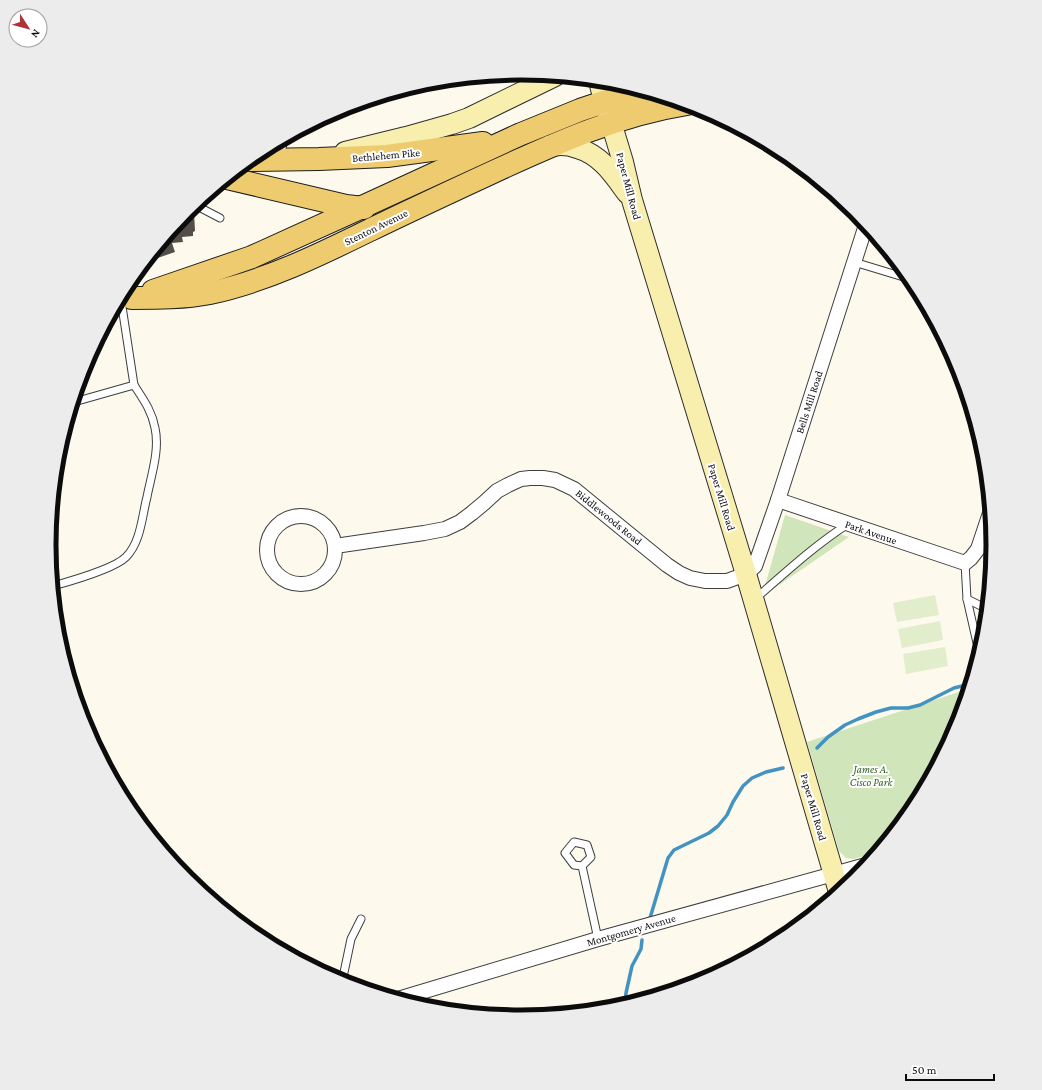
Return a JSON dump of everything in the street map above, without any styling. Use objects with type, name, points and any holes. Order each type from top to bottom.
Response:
[{"type":"main road","points":[[319,159],[452,124],[469,118],[545,81]]},
{"type":"main road","points":[[600,87],[604,102]]},
{"type":"main road","points":[[604,102],[612,89]]},
{"type":"main road","points":[[127,298],[252,257],[521,134],[604,102],[635,94]]},
{"type":"main road","name":"Paper Mill Road","points":[[604,102],[837,883]]},
{"type":"main road","points":[[611,123],[636,115],[675,107]]},
{"type":"main road","name":"Stenton Avenue","points":[[126,299],[168,298],[198,295],[251,281],[288,268],[549,146],[611,123]]},
{"type":"main road","name":"Bethlehem Pike","points":[[278,150],[319,159],[381,156],[492,142],[521,134]]},
{"type":"main road","points":[[549,146],[567,145],[597,157],[609,168],[632,200]]},
{"type":"main road","points":[[234,180],[346,206],[387,210],[419,207]]},
{"type":"street","name":"Bells Mill Road","points":[[746,574],[755,566],[778,500],[864,231]]},
{"type":"street","name":"Biddlewoods Road","points":[[335,546],[445,529],[460,522],[497,491],[508,484],[521,479],[543,478],[555,480],[574,489],[667,565],[679,573],[697,580],[714,581],[727,581],[746,574]]},
{"type":"street","name":"Park Avenue","points":[[778,500],[965,563]]},
{"type":"street","points":[[303,516],[315,518],[325,525],[332,534],[335,546],[334,557],[330,568],[322,577],[311,582],[299,584],[289,582],[279,576],[271,566],[267,546],[271,535],[278,525],[288,518],[303,516]]},
{"type":"street","points":[[965,563],[978,549],[985,527]]},
{"type":"street","name":"Montgomery Avenue","points":[[407,995],[598,939],[837,883],[847,877]]},
{"type":"lane","points":[[201,208],[220,218]]},
{"type":"lane","points":[[854,262],[900,276]]},
{"type":"lane","points":[[58,584],[113,566],[126,558],[135,543],[139,532],[155,461],[156,429],[150,410],[134,385],[124,302]]},
{"type":"lane","points":[[80,400],[134,385]]},
{"type":"lane","points":[[753,600],[819,544],[849,524]]},
{"type":"lane","points":[[965,563],[967,599],[976,639]]},
{"type":"lane","points":[[967,599],[982,606]]},
{"type":"lane","points":[[582,866],[598,939]]},
{"type":"lane","points":[[343,975],[351,939],[361,919]]},
{"type":"green space","points":[[785,515],[849,537],[763,596],[763,593]]},
{"type":"green space","points":[[935,595],[939,615],[897,622],[893,603]]},
{"type":"green space","points":[[940,621],[943,640],[902,648],[898,629]]},
{"type":"green space","points":[[945,647],[948,666],[906,674],[903,654]]},
{"type":"green space","name":"James A. Cisco Park","points":[[962,691],[951,723],[924,778],[890,828],[869,855],[854,859],[846,858],[839,851],[807,742]]},
{"type":"building","points":[[194,214],[195,231],[193,232],[193,236],[182,237],[183,242],[172,243],[175,252],[154,259],[171,238]]},
{"type":"waterway","points":[[817,748],[828,737],[845,725],[858,719],[891,708],[908,708],[920,705],[954,688],[964,686]]},
{"type":"waterway","points":[[650,918],[668,858],[674,850],[709,833],[718,826],[727,815],[743,786],[752,778],[766,772],[783,768]]},
{"type":"waterway","points":[[626,998],[632,966],[641,949],[642,940]]}]
